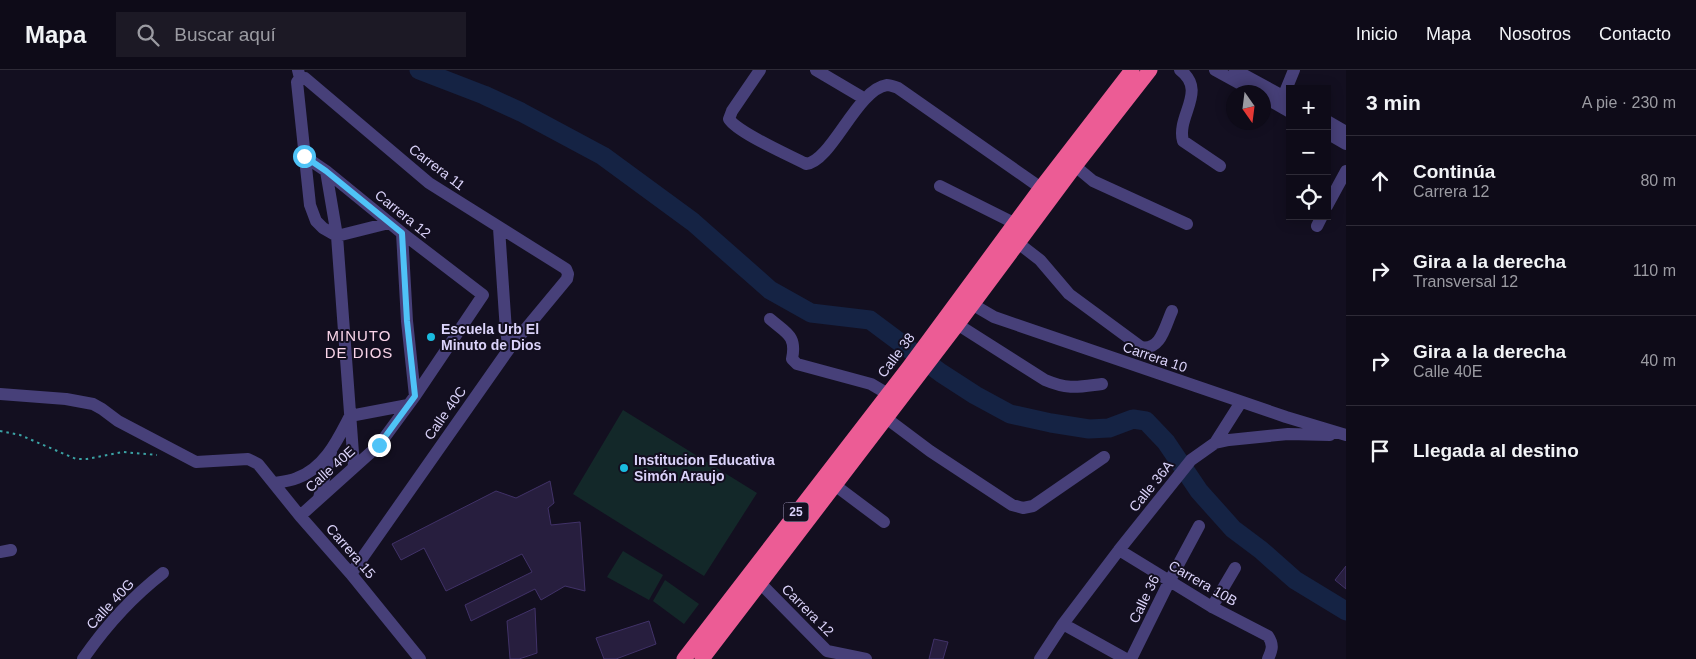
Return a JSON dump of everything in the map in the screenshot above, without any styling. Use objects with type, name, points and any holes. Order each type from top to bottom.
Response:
[{"type":"highway","name":"Calle 38","points":[[966,301],[1014,223],[1132,70]]},
{"type":"highway","name":"Calle 38","points":[[684,659],[829,481],[886,418],[913,371],[966,301],[1018,243],[1150,70]]},
{"type":"highway","name":"Calle 38","points":[[702,659],[760,583],[888,394],[913,371]]},
{"type":"street","points":[[760,70],[732,111],[729,119],[732,124],[749,134],[806,164],[813,163],[821,155],[865,99],[879,88],[888,85],[898,88],[1041,188]]},
{"type":"street","points":[[816,70],[865,99]]},
{"type":"street","points":[[1180,70],[1190,80],[1193,91],[1180,133],[1183,141],[1220,166]]},
{"type":"street","points":[[1215,70],[1242,85]]},
{"type":"street","points":[[1235,70],[1286,98]]},
{"type":"street","points":[[1290,85],[1294,70]]},
{"type":"street","points":[[299,74],[297,82],[304,156],[312,212],[316,221],[336,236],[389,223]]},
{"type":"street","name":"Carrera 11","points":[[299,74],[429,183],[566,269],[568,274]]},
{"type":"street","points":[[1271,102],[1286,110]]},
{"type":"street","points":[[1331,123],[1346,132]]},
{"type":"street","points":[[1331,135],[1346,144]]},
{"type":"street","name":"Carrera 12","points":[[304,156],[326,171],[389,223],[483,295]]},
{"type":"street","points":[[1075,166],[1093,180],[1187,224]]},
{"type":"street","points":[[1331,198],[1346,170]]},
{"type":"street","points":[[326,171],[336,236],[354,468]]},
{"type":"street","points":[[940,186],[1014,223]]},
{"type":"street","points":[[499,228],[506,331],[509,349]]},
{"type":"street","points":[[319,498],[331,452],[350,416],[411,401],[402,233]]},
{"type":"street","points":[[1018,243],[1040,260],[1069,294],[1141,347],[1154,346],[1158,342],[1172,311]]},
{"type":"street","name":"Calle 40C","points":[[351,574],[509,349],[566,279],[568,274]]},
{"type":"street","name":"Calle 40E","points":[[300,516],[379,445],[483,295]]},
{"type":"street","name":"Carrera 10","points":[[966,301],[994,317],[1241,402],[1345,435]]},
{"type":"street","points":[[770,319],[792,339],[795,347],[792,359],[797,364],[871,384],[888,394]]},
{"type":"street","points":[[951,321],[1045,380],[1062,387],[1074,388],[1102,384]]},
{"type":"street","name":"Carrera 15","points":[[0,394],[66,399],[93,404],[118,421],[196,462],[248,459],[258,464],[420,659]]},
{"type":"street","points":[[1214,443],[1241,402]]},
{"type":"street","points":[[886,418],[938,456],[1012,505],[1023,508],[1033,506],[1104,457]]},
{"type":"street","name":"Calle 36A","points":[[1040,659],[1063,624],[1176,478],[1191,460],[1214,443],[1288,434],[1345,435]]},
{"type":"street","points":[[274,483],[298,478],[315,468],[331,452]]},
{"type":"street","points":[[829,481],[884,522]]},
{"type":"street","name":"Calle 36","points":[[1131,659],[1199,526]]},
{"type":"street","name":"Carrera 10B","points":[[1119,550],[1212,607],[1268,636],[1273,648],[1268,659]]},
{"type":"street","points":[[1212,607],[1235,568]]},
{"type":"street","name":"Calle 40G","points":[[83,659],[94,643],[140,591],[163,573]]},
{"type":"street","name":"Carrera 12","points":[[760,583],[825,655],[866,659]]},
{"type":"street","points":[[1063,624],[1126,659]]},
{"type":"path","points":[[0,430],[20,436],[76,459],[87,459],[123,452],[160,456]]},
{"type":"green space","points":[[623,410],[757,493],[704,576],[573,494]]},
{"type":"green space","points":[[623,551],[663,575],[649,600],[607,577]]},
{"type":"green space","points":[[665,580],[699,604],[684,624],[653,601]]},
{"type":"building","points":[[550,481],[554,503],[548,508],[551,525],[580,522],[585,591],[565,586],[541,600],[535,589],[471,621],[465,605],[532,572],[522,554],[446,591],[424,548],[401,560],[392,544],[496,491],[516,498]]},
{"type":"building","points":[[1346,566],[1346,589],[1335,580]]},
{"type":"building","points":[[535,608],[537,653],[519,659],[510,659],[507,621]]},
{"type":"building","points":[[649,621],[656,644],[616,659],[604,659],[596,638]]},
{"type":"building","points":[[934,639],[948,642],[943,659],[929,659]]},
{"type":"waterway","points":[[419,70],[484,95],[521,112],[603,156],[693,222],[770,290],[811,313],[870,320],[941,373],[975,395],[1010,414],[1089,429],[1109,428],[1133,419],[1146,421],[1166,442],[1199,491],[1233,529],[1261,550],[1295,580],[1346,611]]},
{"type":"place","name":"Escuela Urb El Minuto de Dios","points":[[431,337]]},
{"type":"place","name":"Institucion Educativa Simón Araujo","points":[[624,468]]},
{"type":"district","name":"MINUTO DE DIOS","points":[[359,344]]},
{"type":"route","points":[[304,156],[326,171],[402,233],[407,321],[415,396],[379,445]]}]
